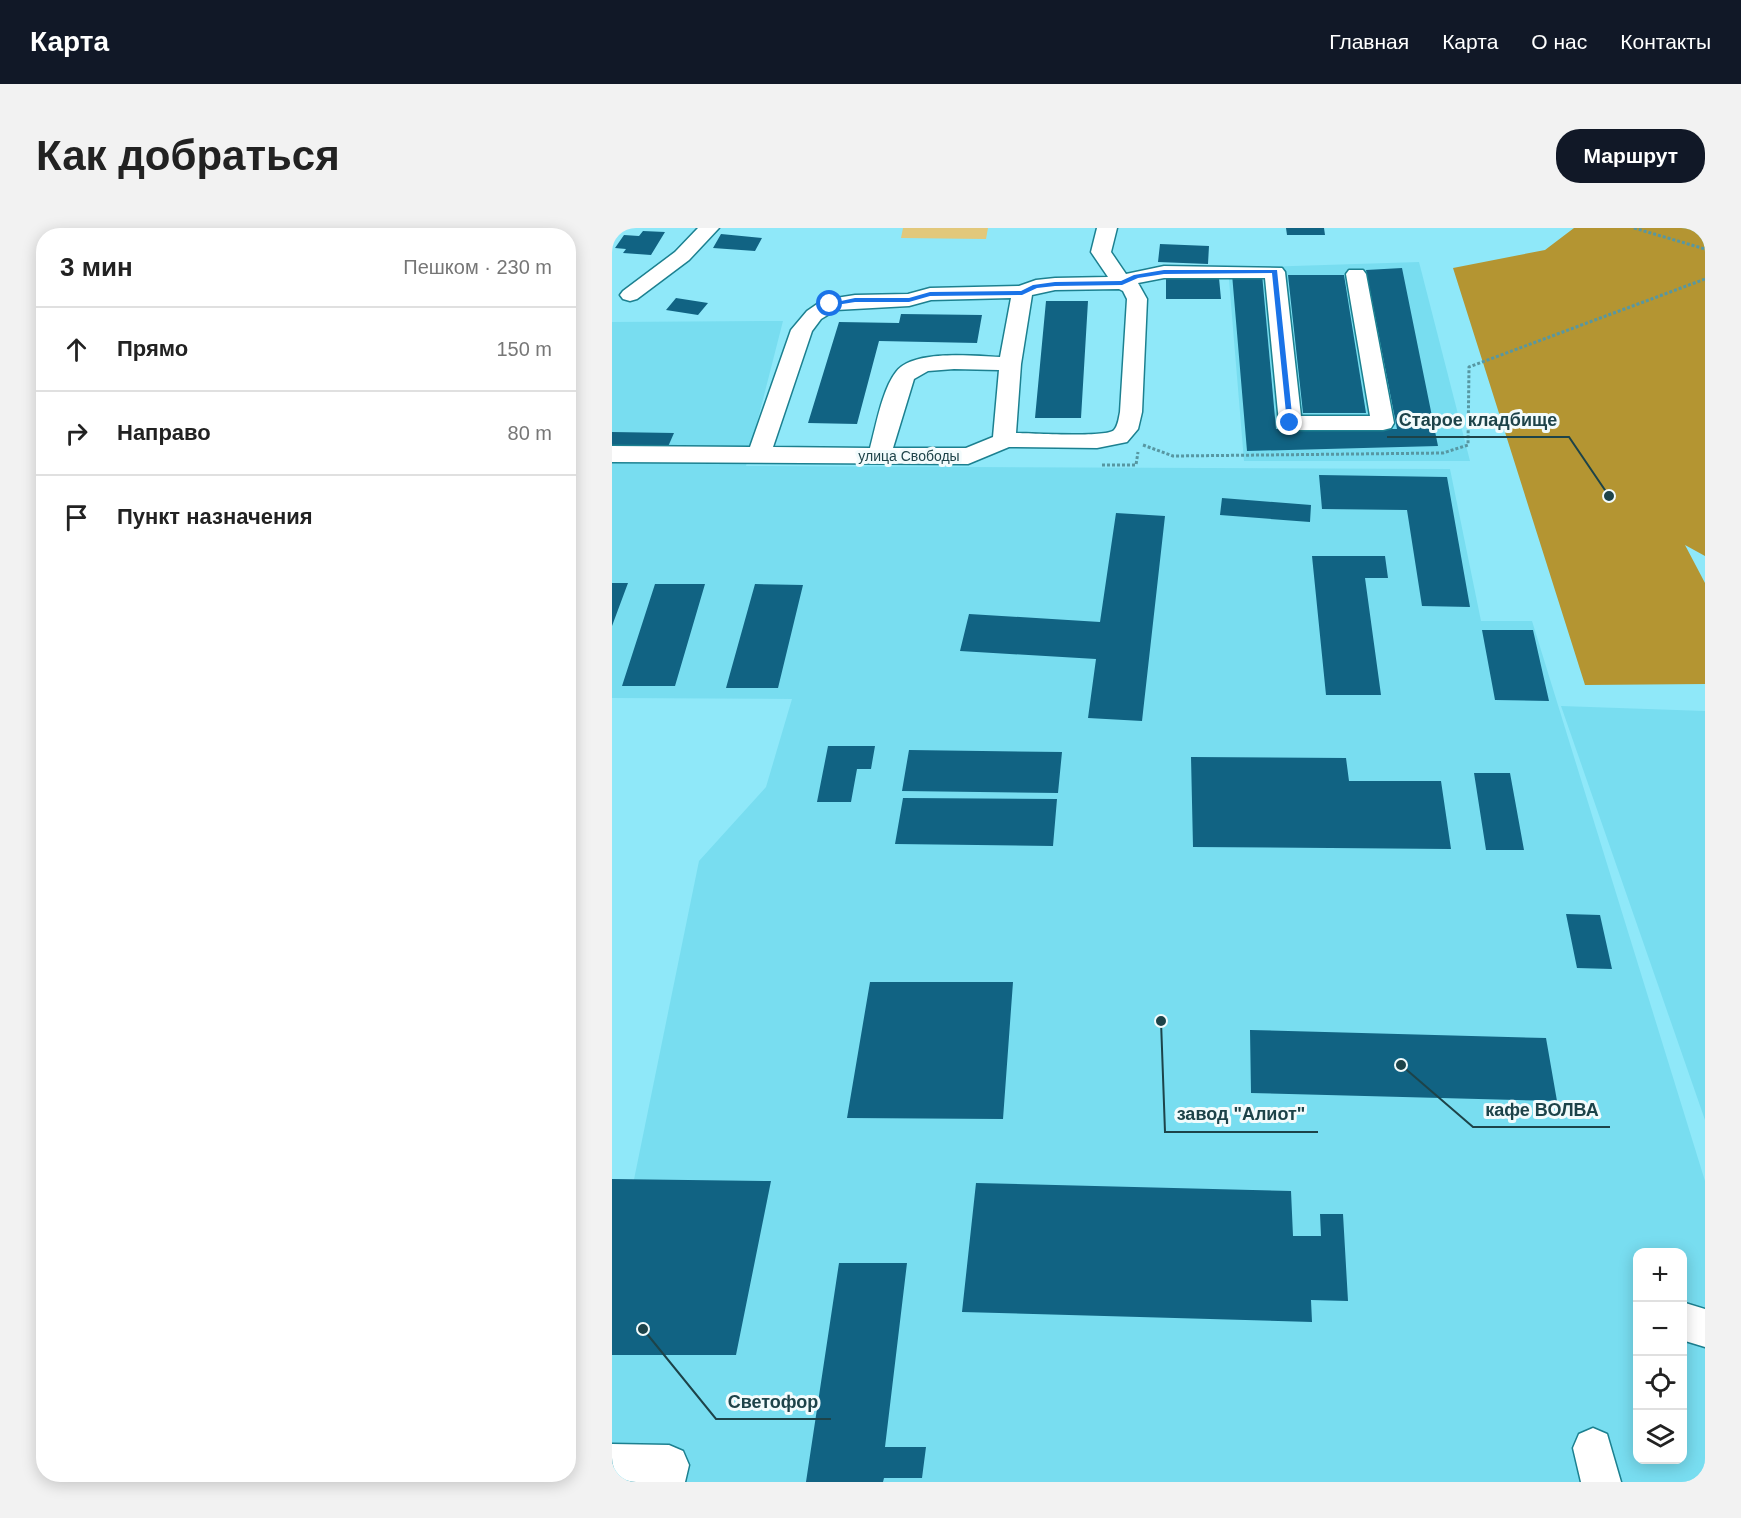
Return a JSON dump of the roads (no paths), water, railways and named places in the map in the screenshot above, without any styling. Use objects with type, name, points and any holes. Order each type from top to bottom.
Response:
[{"type":"street","points":[[630,295],[682,256],[709,228]]},
{"type":"street","points":[[1107,228],[1101,252],[1122,283]]},
{"type":"street","points":[[759,455],[802,330],[814,315],[830,304],[855,300],[909,300],[930,294],[1022,292],[1036,286],[1055,284],[1122,283],[1137,276],[1164,272],[1275,272],[1290,423],[1383,423],[1356,274]]},
{"type":"street","name":"улица Свободы","points":[[612,454],[969,456],[1004,440],[1100,441],[1119,437],[1127,429],[1131,412],[1137,299],[1131,287],[1122,283]]},
{"type":"street","points":[[1004,440],[1010,364],[1022,292]]},
{"type":"street","points":[[879,455],[904,376],[915,366],[931,363],[1010,364]]},
{"type":"street","points":[[1687,1322],[1705,1328]]},
{"type":"street","points":[[612,1464],[669,1465],[665,1482]]},
{"type":"place","name":"Старое кладбище","points":[[1609,496]]},
{"type":"place","name":"завод \"Алиот\"","points":[[1161,1021]]},
{"type":"place","name":"кафе ВОЛВА","points":[[1401,1065]]},
{"type":"place","name":"Светофор","points":[[643,1329]]}]
